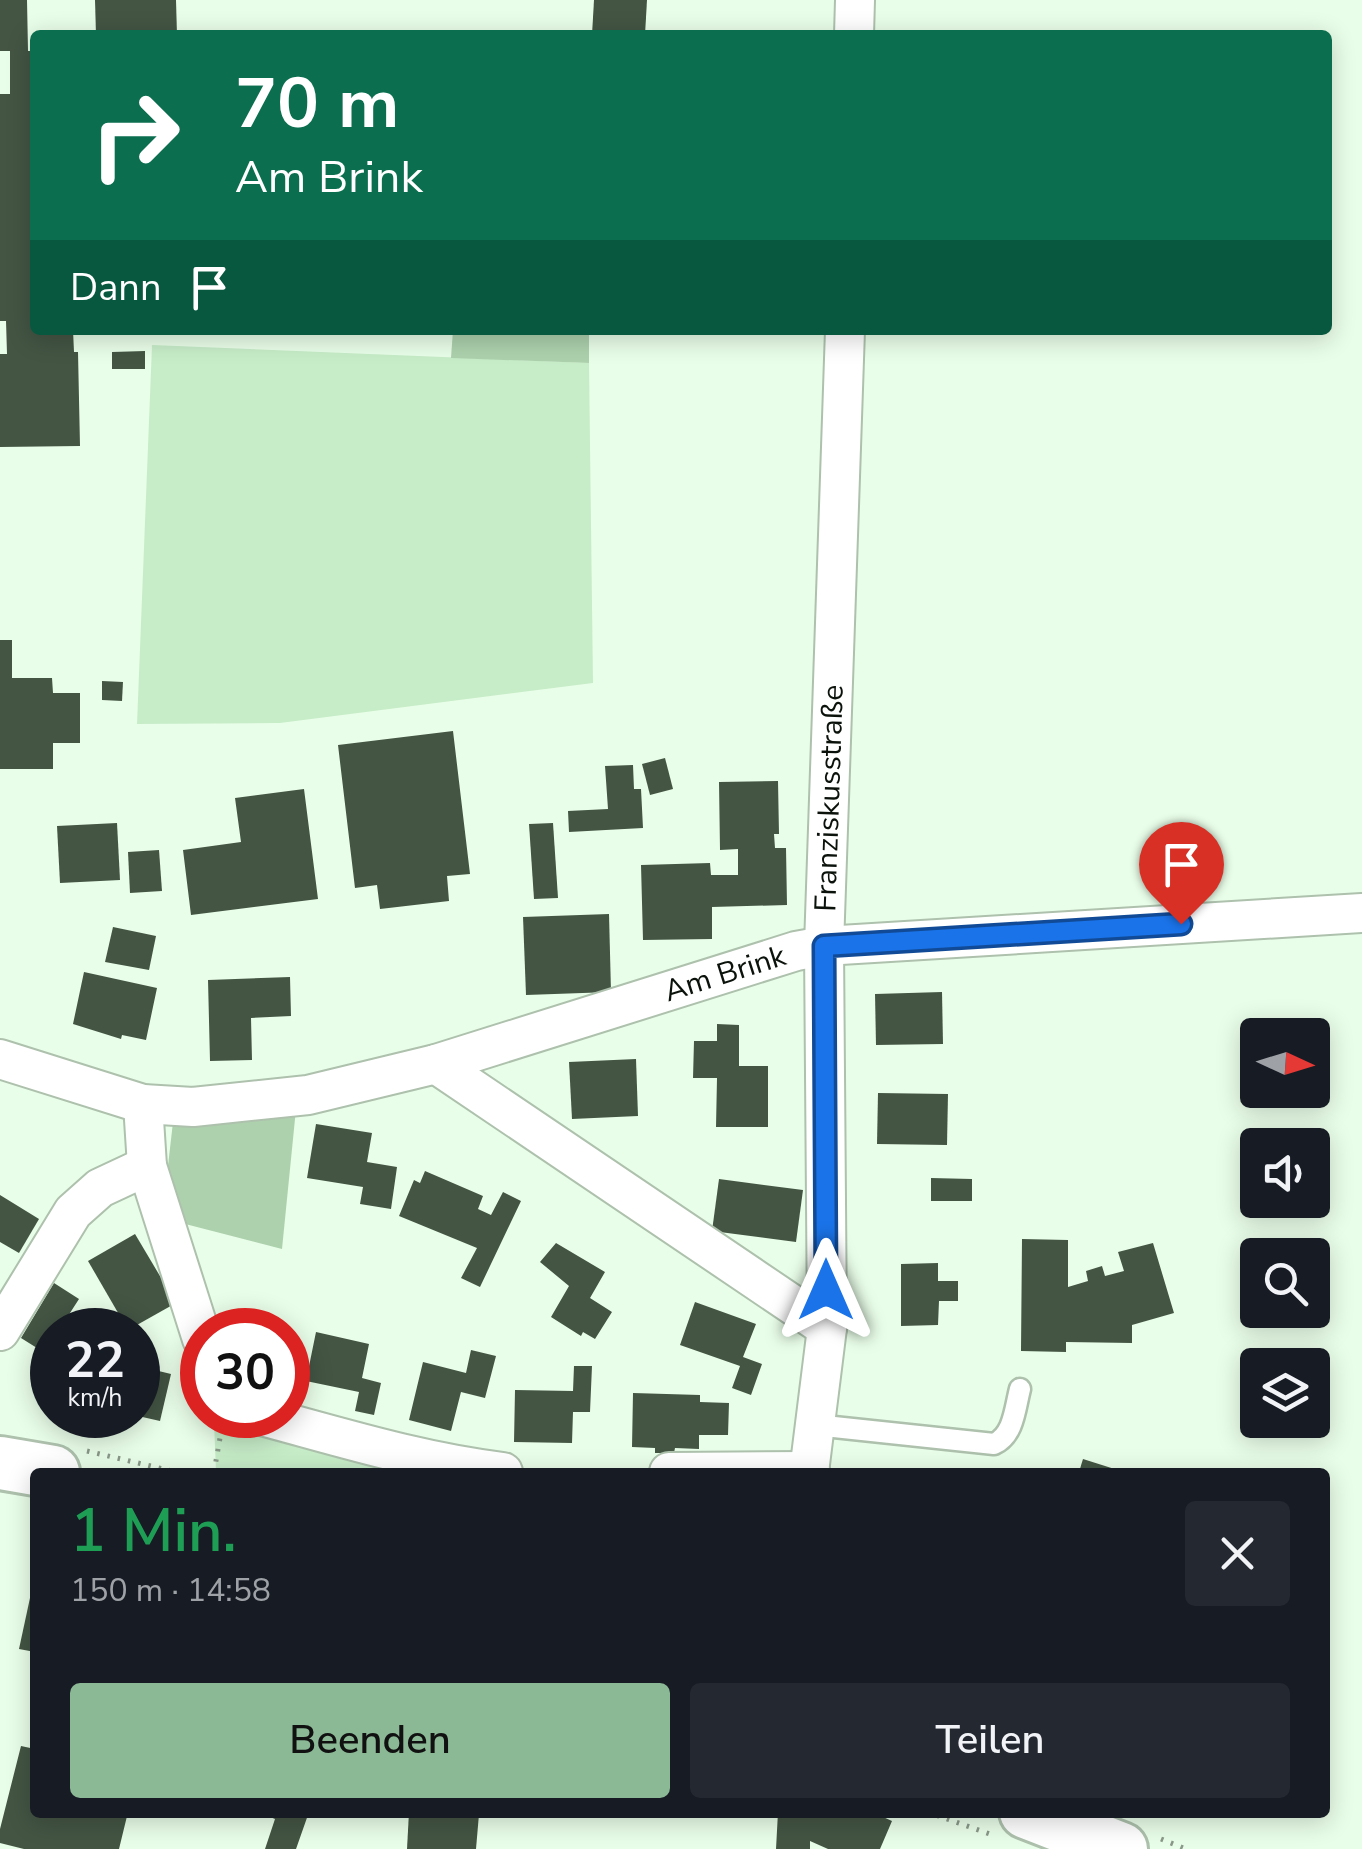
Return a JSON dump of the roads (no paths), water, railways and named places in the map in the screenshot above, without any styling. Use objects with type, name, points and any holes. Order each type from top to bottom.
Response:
[{"type":"main road","points":[[0,1463],[30,1468]]},
{"type":"main road","points":[[1014,1825],[1121,1849]]},
{"type":"street","points":[[854,30],[855,0]]},
{"type":"street","name":"Franziskusstraße","points":[[810,1468],[827,1328],[824,946],[845,335]]},
{"type":"street","name":"Am Brink","points":[[0,1059],[143,1104],[192,1106],[308,1095],[436,1064],[796,951],[824,946],[1362,913]]},
{"type":"street","points":[[436,1064],[827,1328]]},
{"type":"street","points":[[143,1104],[147,1166],[192,1308]]},
{"type":"street","points":[[0,1331],[73,1212],[100,1188],[147,1166]]},
{"type":"street","points":[[310,1429],[440,1463],[476,1468]]},
{"type":"lane","points":[[816,1425],[994,1444],[1002,1441],[1010,1430],[1020,1388]]}]
